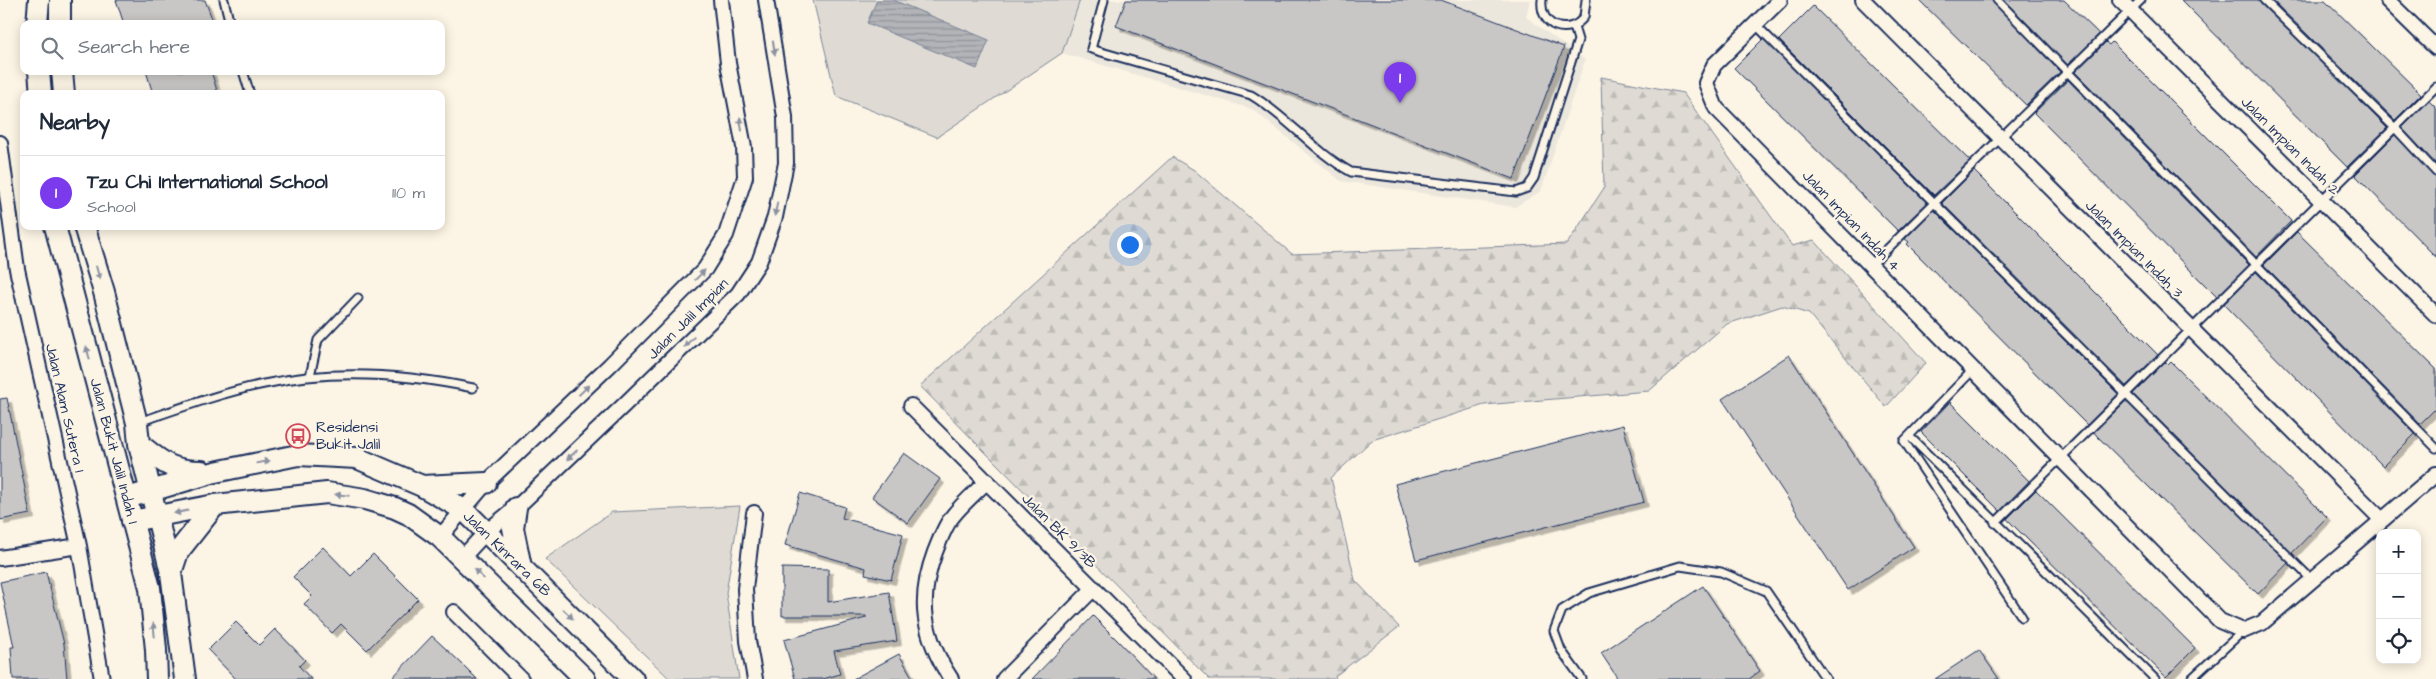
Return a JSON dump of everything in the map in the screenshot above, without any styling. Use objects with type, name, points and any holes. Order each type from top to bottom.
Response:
[{"type":"street","points":[[37,20],[39,0]]},
{"type":"street","points":[[60,0],[60,20]]},
{"type":"street","name":"Jalan Jalil Impian","points":[[440,537],[486,483],[610,365],[706,269],[726,235],[745,177],[743,138],[728,63],[721,0]]},
{"type":"street","name":"Jalan Jalil Impian","points":[[462,558],[486,532],[516,508],[738,294],[759,262],[775,218],[786,162],[785,117],[766,0]]},
{"type":"street","name":"Jalan Impian Indah 4","points":[[1780,0],[1714,65],[1706,83],[1716,108],[2220,620],[2243,631]]},
{"type":"street","name":"Jalan Impian Indah 3","points":[[1863,0],[2382,520]]},
{"type":"street","name":"Jalan Impian Indah 2","points":[[2120,0],[2436,315]]},
{"type":"street","points":[[2388,0],[2436,48]]},
{"type":"street","points":[[39,75],[41,90]]},
{"type":"street","points":[[62,75],[64,90]]},
{"type":"street","name":"Jalan Alam Sutera 1","points":[[0,143],[17,269],[79,546],[102,679]]},
{"type":"street","name":"Jalan Bukit Jalil Indah 1","points":[[56,230],[150,588],[157,679]]},
{"type":"street","name":"Jalan Bukit Jalil Indah 1","points":[[85,230],[104,292],[171,573],[186,679]]},
{"type":"street","name":"Jalan BK 9/3B","points":[[911,406],[1184,679]]},
{"type":"street","points":[[139,444],[181,471],[215,472]]},
{"type":"street","name":"Jalan Kinrara 6B","points":[[127,498],[215,472],[298,455],[357,458],[422,486],[464,510],[633,679]]},
{"type":"street","points":[[2243,631],[2262,622],[2436,474]]},
{"type":"street","points":[[951,679],[931,642],[924,612],[925,582],[940,539],[951,518],[987,481]]},
{"type":"street","points":[[422,486],[486,483]]},
{"type":"street","points":[[132,522],[215,505],[327,493],[347,495],[395,508],[408,514],[440,537],[585,679]]},
{"type":"street","points":[[171,573],[178,552],[215,505]]},
{"type":"street","points":[[516,508],[513,528],[521,567]]},
{"type":"street","points":[[754,513],[744,589],[748,641],[755,679]]},
{"type":"street","points":[[0,558],[79,546]]},
{"type":"street","points":[[1004,679],[1094,588]]},
{"type":"street","points":[[454,612],[521,679]]},
{"type":"lane","points":[[224,0],[229,20]]},
{"type":"lane","points":[[1104,0],[1091,49],[1251,95],[1272,108],[1333,162],[1351,172],[1516,192],[1527,188],[1534,178],[1578,40],[1574,27]]},
{"type":"lane","points":[[1542,0],[1543,14],[1552,25],[1559,28],[1574,27],[1584,17],[1586,0]]},
{"type":"lane","points":[[1997,0],[2436,448]]},
{"type":"lane","points":[[1871,265],[2141,0]]},
{"type":"lane","points":[[2264,0],[2395,128],[2436,172]]},
{"type":"lane","points":[[1755,24],[2312,580]]},
{"type":"lane","points":[[244,75],[249,90]]},
{"type":"lane","points":[[1995,523],[2436,87]]},
{"type":"lane","points":[[310,376],[318,340],[358,298]]},
{"type":"lane","points":[[1973,370],[1904,441],[2022,617]]},
{"type":"lane","points":[[136,423],[223,394],[266,383],[310,376],[389,376],[433,380],[472,388]]},
{"type":"lane","points":[[1909,436],[2155,679]]},
{"type":"lane","points":[[1582,679],[1561,650],[1554,631],[1562,610],[1589,593],[1680,566],[1721,572],[1766,591],[1826,679]]},
{"type":"lane","points":[[2192,679],[2243,631]]},
{"type":"shaded area","points":[[813,0],[1530,0],[1526,17],[1585,60],[1541,191],[1515,207],[1341,181],[1252,109],[1062,53],[937,137],[836,96]]},
{"type":"shaded area","points":[[877,0],[893,0],[989,40],[977,69],[867,23]]},
{"type":"green space","points":[[813,0],[1080,0],[1062,53],[937,137],[836,96]]},
{"type":"green space","points":[[1601,77],[1683,93],[1792,246],[1814,240],[1926,363],[1886,407],[1809,314],[1782,306],[1727,324],[1649,391],[1484,405],[1372,440],[1331,478],[1355,580],[1399,627],[1335,676],[1336,679],[1209,679],[920,386],[1172,157],[1194,170],[1292,254],[1567,244],[1604,188]]},
{"type":"green space","points":[[740,506],[726,593],[739,679],[670,679],[545,559],[612,512]]},
{"type":"building","points":[[116,0],[205,0],[212,20],[123,20]]},
{"type":"building","points":[[1126,0],[1441,0],[1564,47],[1514,179],[1116,26]]},
{"type":"building","points":[[1919,0],[1992,0],[2060,72],[2026,105]]},
{"type":"building","points":[[2004,0],[2064,0],[2099,34],[2068,65]]},
{"type":"building","points":[[2181,0],[2259,0],[2387,128],[2347,167]]},
{"type":"building","points":[[2272,0],[2325,0],[2421,94],[2395,120]]},
{"type":"building","points":[[1813,6],[1970,161],[1934,195],[1779,40]]},
{"type":"building","points":[[1763,39],[1927,203],[1898,231],[1734,68]]},
{"type":"building","points":[[2106,42],[2109,45],[2112,42],[2291,221],[2256,257],[2075,72]]},
{"type":"building","points":[[147,75],[212,75],[217,90],[152,90]]},
{"type":"building","points":[[2068,80],[2249,265],[2217,297],[2034,113]]},
{"type":"building","points":[[2429,101],[2436,108],[2436,164],[2402,128]]},
{"type":"building","points":[[2395,135],[2436,177],[2436,257],[2355,175]]},
{"type":"building","points":[[1974,171],[2158,355],[2126,386],[1942,203]]},
{"type":"building","points":[[1934,210],[2118,394],[2087,425],[1907,244],[1909,242],[1905,239]]},
{"type":"building","points":[[2297,232],[2436,369],[2436,408],[2420,424],[2264,265]]},
{"type":"building","points":[[2256,272],[2415,434],[2383,466],[2224,304]]},
{"type":"building","points":[[1789,355],[1914,547],[1848,590],[1722,399]]},
{"type":"building","points":[[2165,362],[2168,365],[2171,362],[2327,517],[2292,553],[2133,394]]},
{"type":"building","points":[[7,398],[30,514],[0,520],[0,399]]},
{"type":"building","points":[[2126,401],[2288,563],[2258,594],[2094,432]]},
{"type":"building","points":[[1950,402],[2029,481],[2000,511],[1921,432]]},
{"type":"building","points":[[1623,425],[1644,502],[1416,560],[1395,484]]},
{"type":"building","points":[[904,453],[940,479],[908,523],[872,497]]},
{"type":"building","points":[[2036,490],[2195,648],[2166,677],[2007,519]]},
{"type":"building","points":[[800,493],[845,507],[842,518],[903,534],[891,580],[865,574],[866,568],[785,545]]},
{"type":"building","points":[[323,547],[351,576],[373,554],[418,599],[367,650],[341,624],[332,633],[304,604],[312,596],[293,577]]},
{"type":"building","points":[[782,568],[828,569],[828,602],[889,592],[897,641],[834,651],[840,674],[823,679],[795,679],[784,640],[866,618],[866,616],[782,616]]},
{"type":"building","points":[[46,572],[64,644],[67,679],[13,679],[11,647],[14,647],[0,582]]},
{"type":"building","points":[[1703,586],[1760,671],[1749,679],[1618,679],[1601,653]]},
{"type":"building","points":[[1093,616],[1154,679],[1032,679]]},
{"type":"building","points":[[236,622],[259,645],[275,629],[305,660],[299,666],[311,679],[236,679],[208,650]]},
{"type":"building","points":[[432,636],[459,661],[477,679],[391,679]]},
{"type":"building","points":[[1979,650],[1999,679],[1935,679]]},
{"type":"building","points":[[899,654],[913,679],[853,679]]},
{"type":"place","name":"Tzu Chi International School","points":[[1400,103]]},
{"type":"place","name":"Residensi Bukit Jalil","points":[[298,436]]}]
